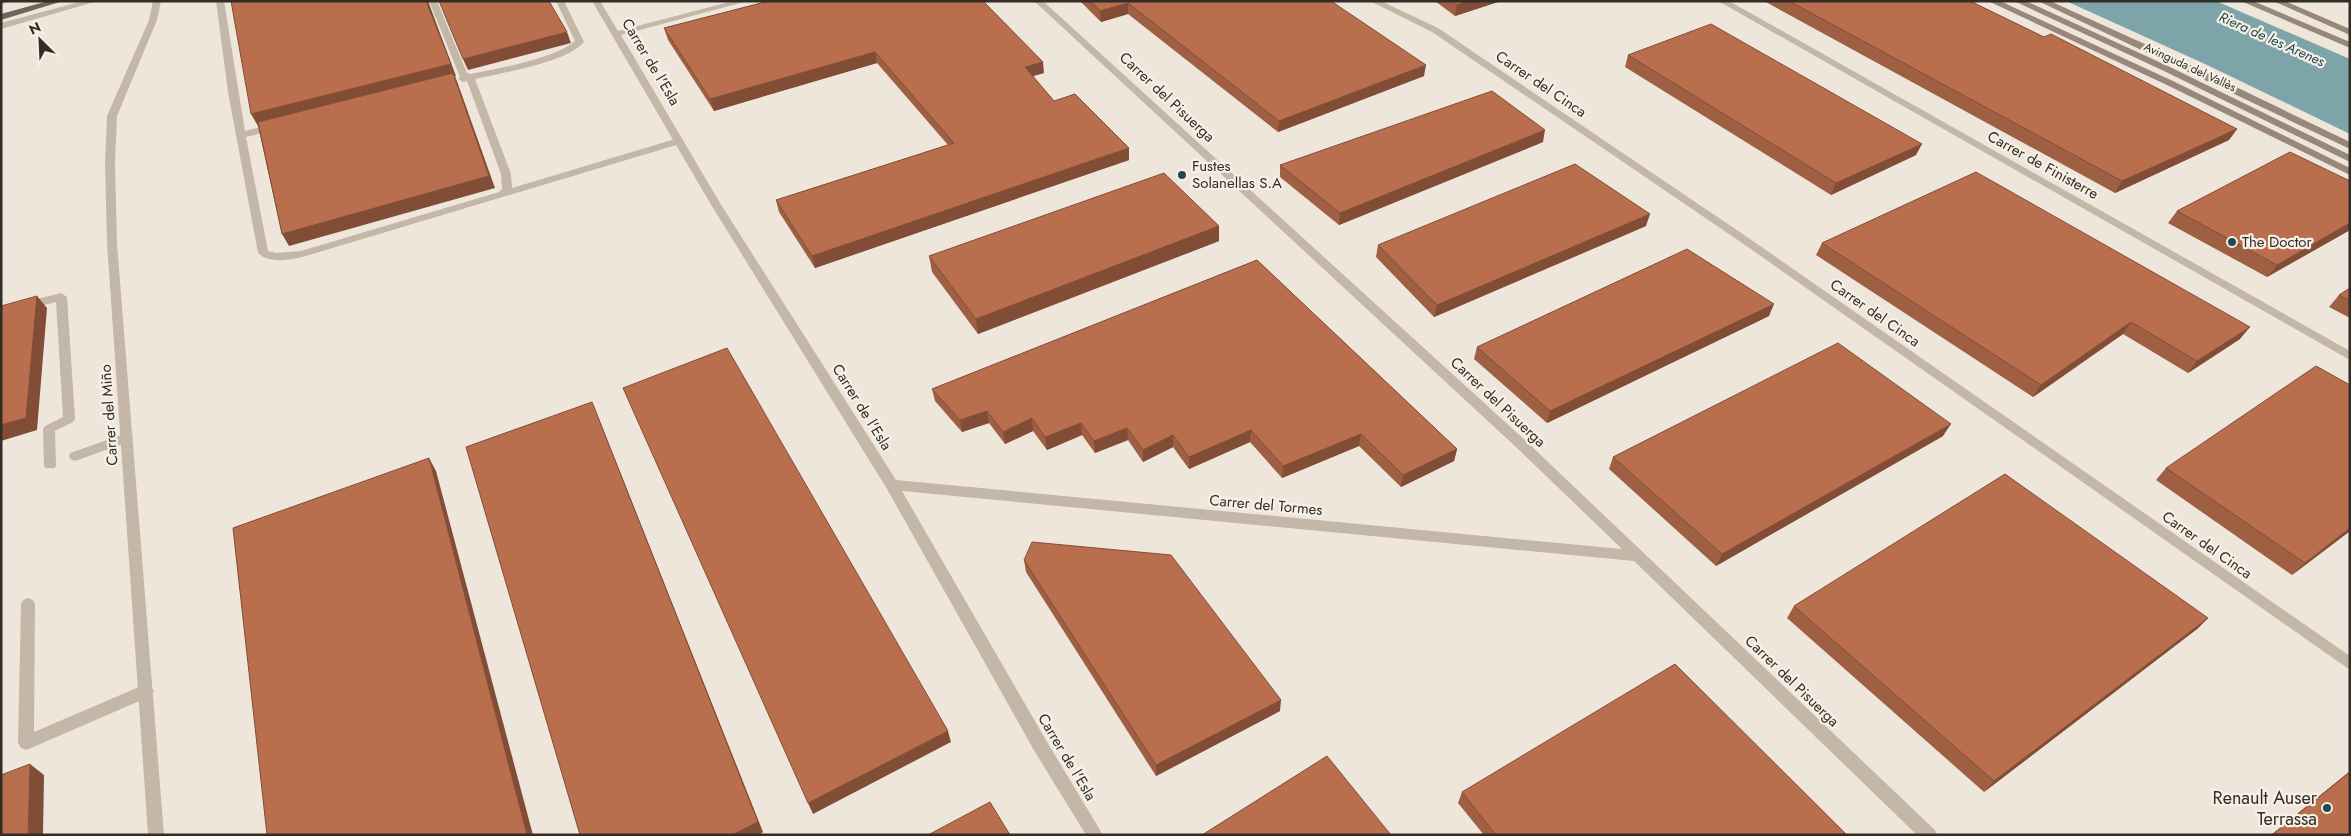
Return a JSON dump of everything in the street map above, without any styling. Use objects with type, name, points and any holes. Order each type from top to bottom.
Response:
[{"type":"main road","points":[[1,10],[34,1]]},
{"type":"main road","points":[[1,17],[59,1]]},
{"type":"main road","points":[[1992,1],[2240,116],[2350,172]]},
{"type":"main road","name":"Avinguda del Vallès","points":[[2018,1],[2167,69],[2350,159]]},
{"type":"main road","name":"Avinguda del Vallès","points":[[2042,1],[2177,62],[2350,146]]},
{"type":"main road","points":[[2245,1],[2350,45]]},
{"type":"main road","points":[[2277,1],[2350,32]]},
{"type":"street","points":[[1,2],[5,1]]},
{"type":"street","points":[[1,26],[94,1]]},
{"type":"street","name":"Carrer del Miño","points":[[156,1],[153,20],[112,116],[110,163],[112,243],[156,835]]},
{"type":"street","points":[[220,1],[233,92],[263,253],[276,257],[302,254],[679,141]]},
{"type":"street","points":[[433,1],[464,75],[470,77]]},
{"type":"street","points":[[453,82],[556,56],[578,46],[580,42],[560,1]]},
{"type":"street","name":"Carrer de l'Esla","points":[[596,1],[715,203],[892,485],[1041,747],[1095,835]]},
{"type":"street","points":[[616,34],[744,1]]},
{"type":"street","name":"Carrer del Pisuerga","points":[[1038,1],[1522,446],[1929,835]]},
{"type":"street","name":"Carrer del Cinca","points":[[1374,1],[1435,30],[1750,243],[2348,661]]},
{"type":"street","name":"Carrer de Finisterre","points":[[1722,1],[2350,356]]},
{"type":"street","points":[[470,77],[506,174],[507,189],[503,194]]},
{"type":"street","points":[[242,136],[289,124]]},
{"type":"street","points":[[14,309],[62,297],[69,419],[50,428],[50,464]]},
{"type":"street","points":[[75,456],[127,438]]},
{"type":"street","name":"Carrer del Tormes","points":[[892,485],[1638,556]]},
{"type":"street","points":[[28,604],[26,743],[146,691]]},
{"type":"water","name":"Riera de les Arenes","points":[[2066,1],[2216,1],[2350,59],[2350,134],[2205,64]]},
{"type":"building","points":[[231,1],[426,1],[451,64],[251,114]]},
{"type":"building","points":[[439,1],[549,1],[567,32],[463,59]]},
{"type":"building","points":[[769,1],[983,1],[1043,62],[1025,67],[1054,101],[1075,94],[1129,148],[812,256],[776,200],[954,143],[875,52],[710,99],[664,28]]},
{"type":"building","points":[[1091,1],[1331,1],[1426,65],[1279,121],[1128,3],[1100,11]]},
{"type":"building","points":[[1452,1],[1468,1],[1457,5]]},
{"type":"building","points":[[1789,1],[1970,1],[2044,37],[2051,34],[2237,129],[2122,181]]},
{"type":"building","points":[[1711,24],[1922,144],[1836,183],[1628,55]]},
{"type":"building","points":[[453,73],[489,176],[282,234],[258,122]]},
{"type":"building","points":[[1492,91],[1545,130],[1340,213],[1280,165]]},
{"type":"building","points":[[2290,152],[2350,181],[2350,223],[2277,265],[2177,211]]},
{"type":"building","points":[[1575,164],[1650,214],[1437,305],[1378,245]]},
{"type":"building","points":[[1976,172],[2250,327],[2197,361],[2131,322],[2041,385],[1822,243]]},
{"type":"building","points":[[1164,173],[1219,226],[976,319],[929,256]]},
{"type":"building","points":[[1687,249],[1774,304],[1550,411],[1477,347]]},
{"type":"building","points":[[1257,260],[1457,449],[1403,475],[1361,434],[1283,466],[1251,430],[1189,457],[1173,435],[1143,450],[1127,428],[1094,441],[1081,423],[1045,437],[1032,418],[1003,432],[987,411],[960,420],[932,389]]},
{"type":"building","points":[[2350,288],[2350,301],[2339,295]]},
{"type":"building","points":[[37,296],[26,418],[1,425],[1,306]]},
{"type":"building","points":[[1838,343],[1951,424],[1722,554],[1613,457]]},
{"type":"building","points":[[727,348],[948,731],[808,803],[623,388]]},
{"type":"building","points":[[2316,366],[2350,385],[2350,528],[2305,563],[2166,468]]},
{"type":"building","points":[[592,402],[758,822],[732,835],[580,835],[466,447]]},
{"type":"building","points":[[429,458],[527,835],[267,835],[233,528]]},
{"type":"building","points":[[2005,474],[2208,618],[1994,781],[1794,606]]},
{"type":"building","points":[[1032,542],[1171,555],[1281,700],[1156,765],[1024,560]]},
{"type":"building","points":[[1675,664],[1847,835],[1496,835],[1462,792]]},
{"type":"building","points":[[1327,756],[1391,835],[1202,835]]},
{"type":"building","points":[[30,764],[28,835],[1,835],[1,775]]},
{"type":"building","name":"Renault Auser Terrassa","points":[[2350,772],[2350,835],[2272,835]]},
{"type":"building","points":[[990,802],[1010,835],[928,835]]},
{"type":"place","name":"Fustes Solanellas S.A","points":[[1182,175]]},
{"type":"place","name":"The Doctor","points":[[2232,242]]},
{"type":"place","name":"Renault Auser Terrassa","points":[[2327,808]]}]
